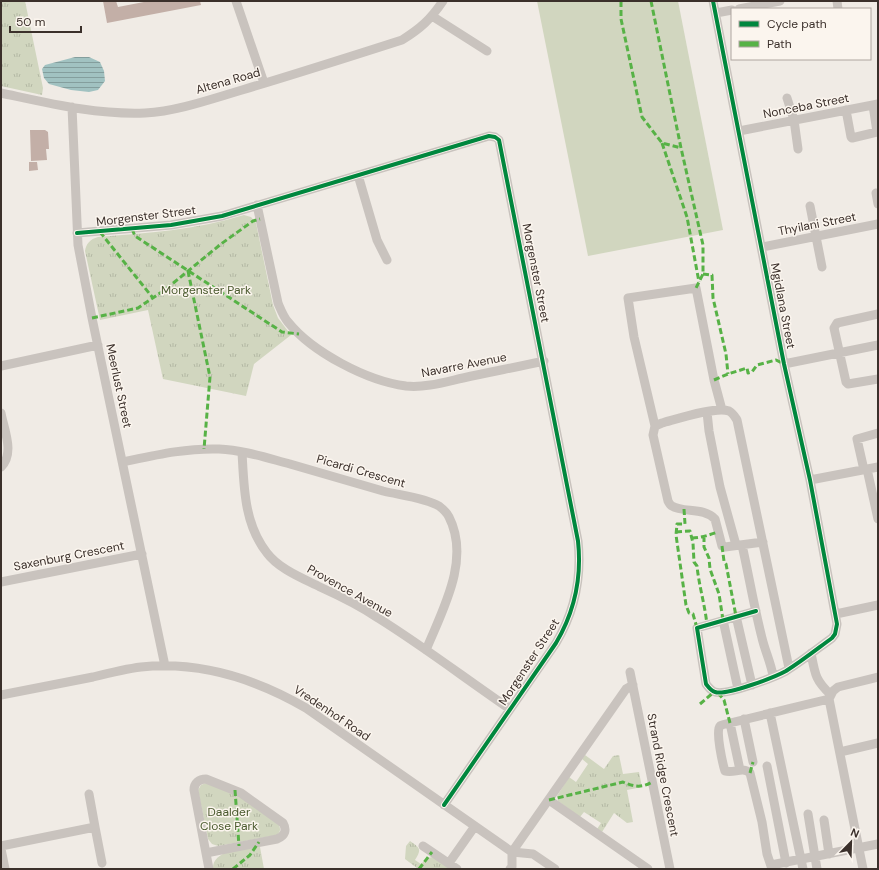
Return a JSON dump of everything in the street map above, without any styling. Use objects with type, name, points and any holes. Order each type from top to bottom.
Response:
[{"type":"street","points":[[236,1],[264,83]]},
{"type":"street","name":"Altena Road","points":[[1,92],[72,107],[123,113],[155,112],[197,103],[402,40],[420,28],[432,16],[443,1]]},
{"type":"street","name":"Mgidlana Street","points":[[713,1],[784,364],[810,480],[836,614],[836,634],[811,654]]},
{"type":"street","points":[[745,8],[780,1]]},
{"type":"street","points":[[716,14],[731,10]]},
{"type":"street","points":[[432,16],[487,51]]},
{"type":"street","points":[[786,98],[794,120],[798,149]]},
{"type":"street","points":[[846,110],[852,138],[877,132],[875,104]]},
{"type":"street","name":"Nonceba Street","points":[[739,131],[875,104]]},
{"type":"street","name":"Meerlust Street","points":[[72,107],[78,245],[165,666]]},
{"type":"street","name":"Morgenster Street","points":[[77,233],[171,226],[222,216],[489,136],[497,138],[500,141],[578,541],[580,554],[579,579],[574,606],[563,631],[549,654],[444,805]]},
{"type":"street","points":[[358,175],[377,240],[387,260]]},
{"type":"street","points":[[876,193],[878,204]]},
{"type":"street","name":"Navarre Avenue","points":[[257,205],[278,303],[282,314],[299,334],[317,349],[334,360],[384,380],[406,386],[428,385],[544,361]]},
{"type":"street","points":[[810,206],[822,267]]},
{"type":"street","name":"Thyilani Street","points":[[762,247],[878,224]]},
{"type":"street","points":[[722,410],[714,380],[696,288],[628,298],[634,338],[655,426],[653,435],[668,501],[672,506],[697,511],[712,516],[715,519],[722,546],[763,542]]},
{"type":"street","points":[[878,314],[837,323],[834,328],[847,383],[878,379]]},
{"type":"street","points":[[1,366],[98,345]]},
{"type":"street","points":[[784,364],[878,345]]},
{"type":"street","points":[[655,426],[707,412],[722,410],[728,411],[737,420],[789,668]]},
{"type":"street","points":[[707,412],[709,431],[720,487],[739,545],[773,676]]},
{"type":"street","points":[[1,413],[8,453],[1,467]]},
{"type":"street","points":[[878,434],[857,439],[878,519]]},
{"type":"street","name":"Picardi Crescent","points":[[123,462],[179,450],[221,449],[276,460],[439,506],[451,522],[455,536],[457,554],[456,572],[451,589],[426,650]]},
{"type":"street","name":"Provence Avenue","points":[[242,452],[244,482],[250,522],[255,536],[267,554],[293,573],[378,618],[510,709]]},
{"type":"street","points":[[810,480],[878,467]]},
{"type":"street","name":"Saxenburg Crescent","points":[[1,582],[142,554]]},
{"type":"street","points":[[836,614],[878,605]]},
{"type":"street","points":[[756,611],[697,628],[706,684],[714,692],[738,689],[773,676],[811,654],[815,672],[820,684],[830,697],[863,869]]},
{"type":"street","points":[[736,616],[752,685]]},
{"type":"street","points":[[723,620],[738,689]]},
{"type":"street","name":"Vredenhof Road","points":[[1,695],[139,667],[165,666],[199,669],[235,676],[265,687],[306,708],[512,852]]},
{"type":"street","name":"Strand Ridge Crescent","points":[[630,672],[670,869]]},
{"type":"street","points":[[878,677],[838,687],[830,697],[721,726],[718,732],[724,768],[727,772],[746,770],[750,773],[762,822],[767,854],[772,867],[786,863],[802,864],[815,857],[878,844]]},
{"type":"street","points":[[510,869],[512,866],[512,852],[626,689],[633,685]]},
{"type":"street","points":[[770,713],[802,864]]},
{"type":"street","points":[[744,719],[753,762]]},
{"type":"street","points":[[730,723],[740,770]]},
{"type":"street","points":[[840,752],[878,743]]},
{"type":"street","points":[[767,766],[786,863]]},
{"type":"street","points":[[206,853],[281,837],[285,832],[283,823],[241,793],[206,779],[199,780],[195,784],[194,790],[209,869]]},
{"type":"street","points":[[89,794],[102,863]]},
{"type":"street","points":[[549,800],[648,869]]},
{"type":"street","points":[[808,814],[817,869]]},
{"type":"street","points":[[824,820],[829,854]]},
{"type":"street","points":[[449,863],[475,826]]},
{"type":"street","points":[[5,869],[1,848],[95,827]]},
{"type":"street","points":[[423,846],[457,869]]},
{"type":"street","points":[[512,852],[533,854],[555,869]]},
{"type":"green space","points":[[1,1],[25,1],[43,88],[42,95],[1,86]]},
{"type":"green space","points":[[537,1],[678,1],[723,230],[588,256]]},
{"type":"green space","name":"Morgenster Park","points":[[244,215],[251,217],[256,223],[273,305],[278,318],[291,335],[254,364],[246,396],[163,379],[148,310],[100,320],[85,251],[86,246],[91,240],[98,237],[190,227]]},
{"type":"green space","points":[[585,755],[604,769],[613,756],[619,755],[623,774],[639,772],[642,787],[627,790],[633,822],[627,823],[614,813],[602,832],[597,829],[601,823],[584,812],[580,817],[558,801],[557,796],[569,777],[576,782],[588,764],[582,759]]},
{"type":"green space","name":"Daalder Close Park","points":[[206,783],[240,796],[279,825],[279,833],[277,835],[218,846],[212,844],[208,839],[198,790],[201,785]]},
{"type":"green space","points":[[410,841],[419,849],[419,853],[415,860],[421,864],[427,858],[433,857],[451,869],[417,869],[405,859],[406,846]]},
{"type":"green space","points":[[260,847],[264,869],[213,869],[214,862],[223,854],[230,851]]},
{"type":"water","points":[[75,57],[89,57],[100,62],[104,71],[105,81],[98,90],[89,92],[71,90],[49,84],[44,78],[42,69],[45,65]]},
{"type":"building","points":[[103,1],[116,1],[118,7],[149,1],[200,1],[201,5],[107,23]]},
{"type":"building","points":[[30,130],[45,130],[48,132],[49,149],[46,149],[47,160],[31,161]]},
{"type":"building","points":[[29,162],[37,162],[38,170],[29,171]]},
{"type":"marked path","points":[[621,1],[621,19],[642,117],[662,143],[681,148]]},
{"type":"marked path","points":[[651,1],[681,148],[703,245],[703,274],[696,288]]},
{"type":"marked path","points":[[662,143],[687,217],[699,282]]},
{"type":"marked path","points":[[92,318],[138,308],[166,289],[221,244],[253,221],[260,219]]},
{"type":"marked path","points":[[132,229],[135,236],[282,332],[299,334]]},
{"type":"marked path","points":[[100,232],[153,298]]},
{"type":"marked path","points":[[188,271],[210,377],[204,449]]},
{"type":"marked path","points":[[703,274],[712,275],[713,298],[726,354],[728,374]]},
{"type":"marked path","points":[[714,380],[747,368],[748,373],[752,372],[757,365],[776,360],[784,364]]},
{"type":"marked path","points":[[684,509],[685,524],[677,524],[676,535],[686,605],[689,613],[693,614],[697,628]]},
{"type":"marked path","points":[[676,532],[690,531],[693,543],[694,562],[697,566],[707,625]]},
{"type":"marked path","points":[[692,538],[702,537],[718,532]]},
{"type":"marked path","points":[[704,536],[704,547],[709,558],[710,569],[719,594],[723,620]]},
{"type":"marked path","points":[[722,546],[736,616]]},
{"type":"marked path","points":[[700,704],[714,692]]},
{"type":"marked path","points":[[718,693],[724,700],[730,723]]},
{"type":"marked path","points":[[750,773],[753,762]]},
{"type":"marked path","points":[[549,800],[623,782],[638,786],[652,782]]},
{"type":"marked path","points":[[235,790],[239,846]]},
{"type":"marked path","points":[[233,869],[250,855],[259,842]]},
{"type":"marked path","points":[[419,869],[432,852]]},
{"type":"cycle path","points":[[713,1],[784,364],[810,480],[837,624],[835,634],[832,638],[786,671],[739,689],[721,692],[712,691],[706,684],[697,628],[756,611]]},
{"type":"cycle path","points":[[77,233],[171,225],[222,216],[489,136],[495,137],[499,140],[578,541],[578,581],[576,594],[568,619],[556,643],[444,805]]}]
